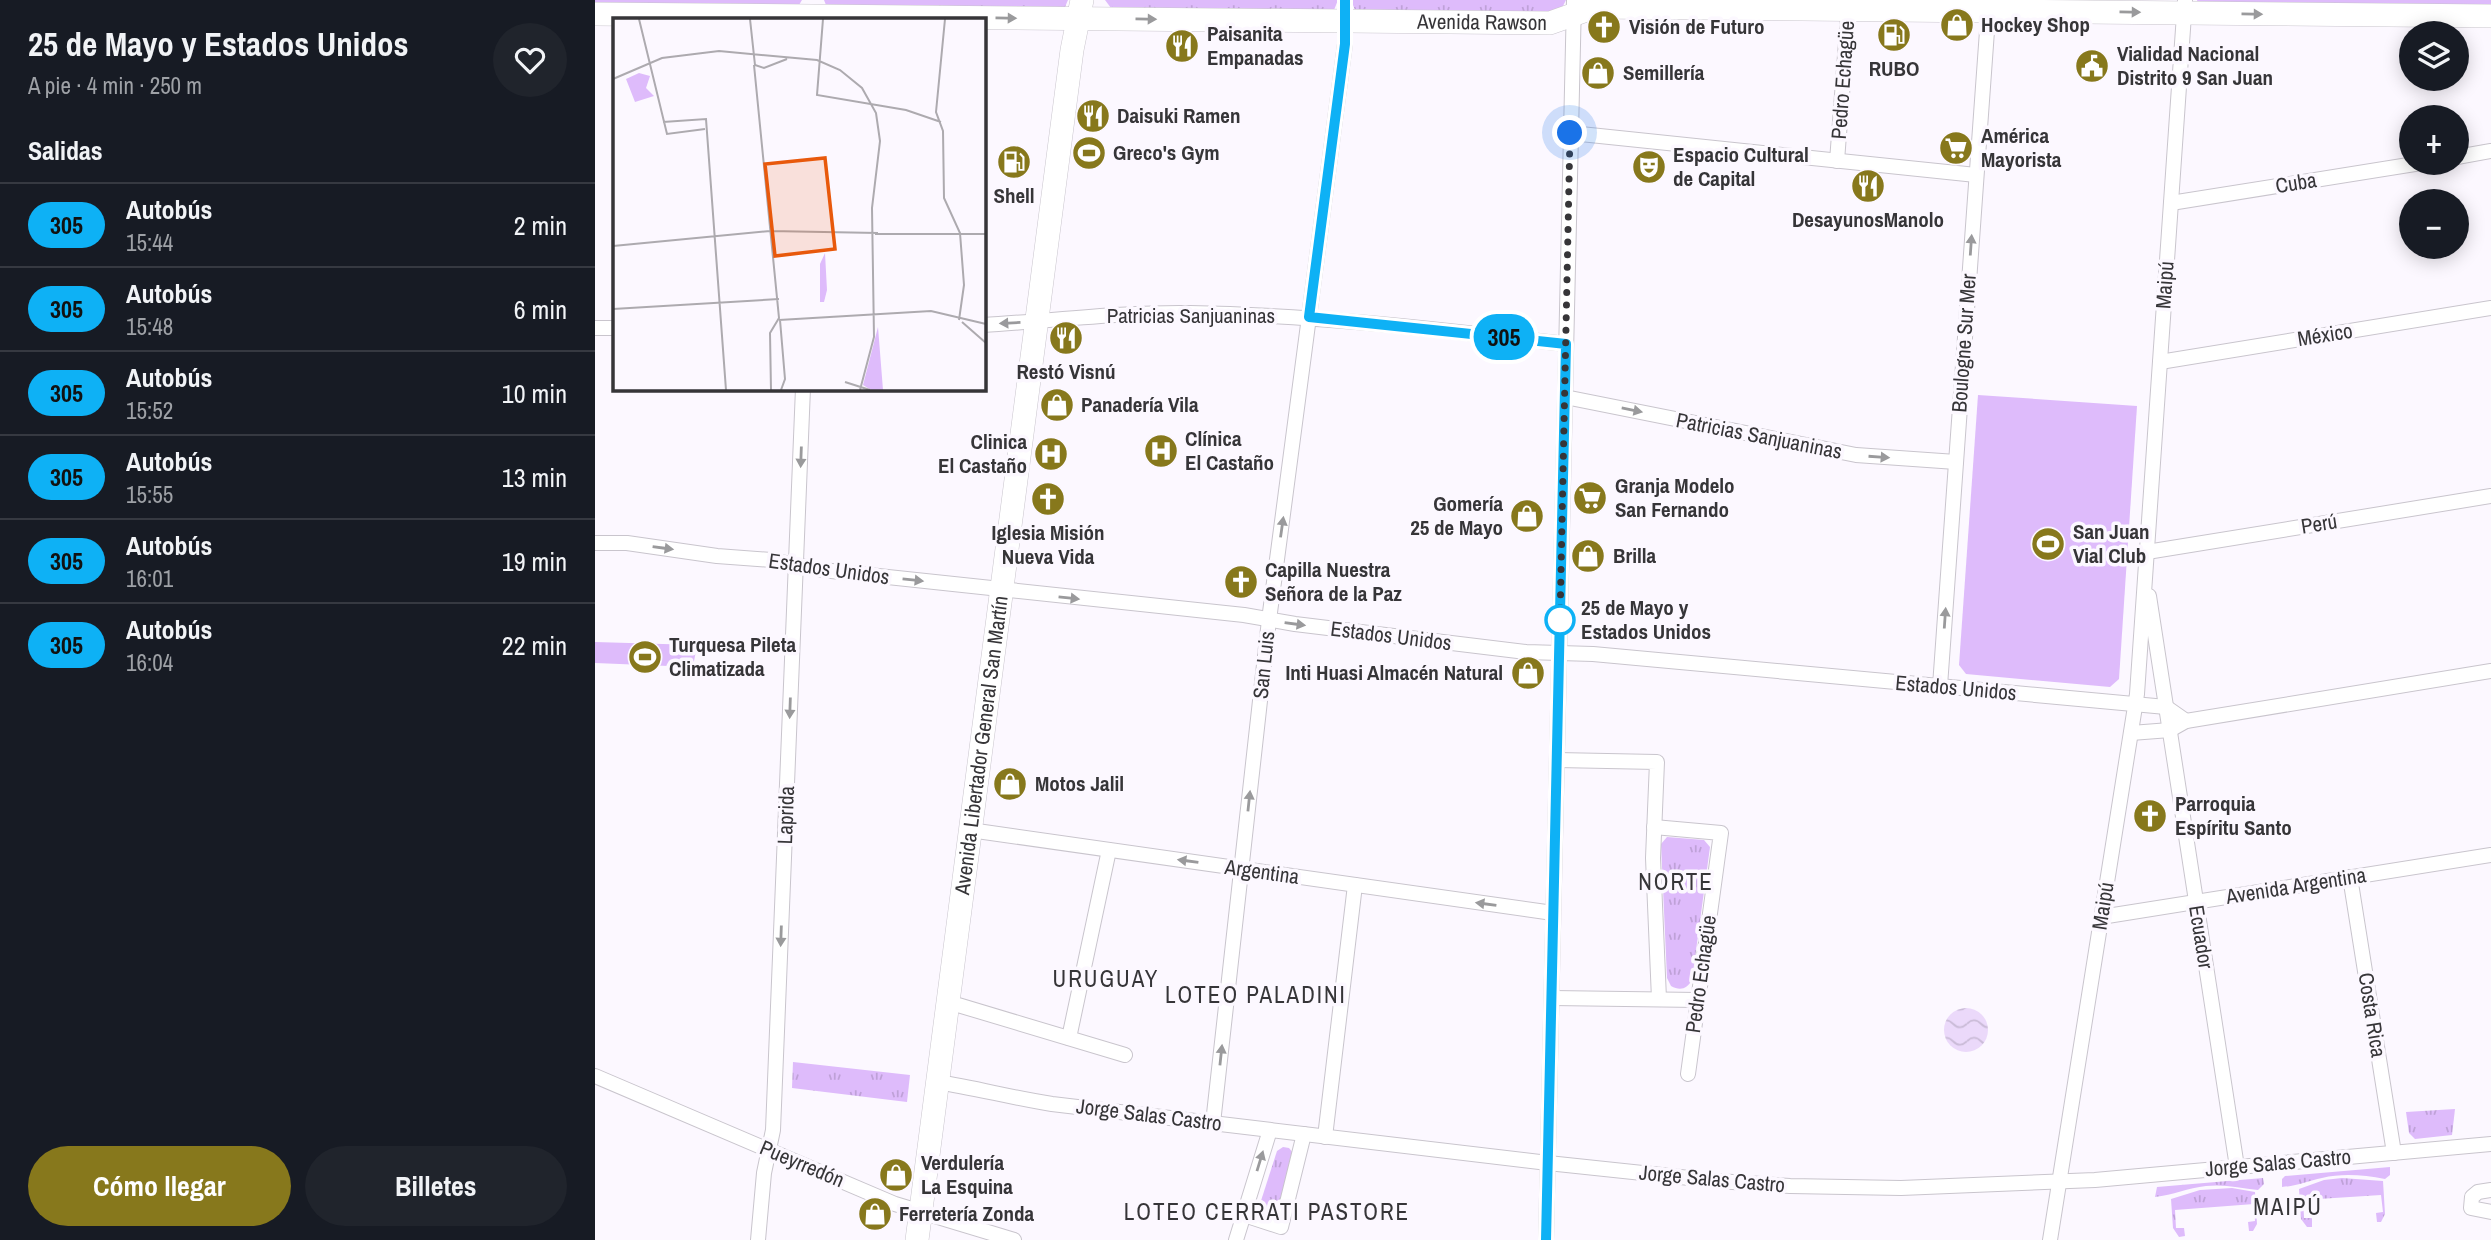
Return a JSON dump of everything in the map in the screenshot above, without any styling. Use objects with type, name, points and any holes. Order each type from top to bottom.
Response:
[{"type":"main road","name":"Avenida Rawson","points":[[595,14],[1079,9],[1345,11],[1550,23],[1574,8],[1849,5],[2184,6],[2491,16]]},
{"type":"main road","name":"Avenida Libertador General San Martín","points":[[917,1240],[1079,9]]},
{"type":"street","name":"Pedro Echagüe","points":[[1837,161],[1849,5]]},
{"type":"street","name":"Boulogne Sur Mer","points":[[1940,686],[1989,6]]},
{"type":"street","name":"Maipú","points":[[2050,1240],[2135,705],[2184,6]]},
{"type":"street","points":[[1546,1240],[1574,8]]},
{"type":"street","name":"San Luis","points":[[1213,1123],[1269,620],[1345,44],[1345,11]]},
{"type":"street","points":[[1570,133],[1976,175]]},
{"type":"street","points":[[2469,155],[2491,151]]},
{"type":"street","name":"Cuba","points":[[2171,203],[2399,167]]},
{"type":"street","name":"México","points":[[2160,362],[2491,308]]},
{"type":"street","name":"Patricias Sanjuaninas","points":[[985,325],[1099,316],[1188,313],[1309,317],[1566,344]]},
{"type":"street","points":[[595,328],[613,328]]},
{"type":"street","name":"Laprida","points":[[758,1240],[773,1130],[803,390]]},
{"type":"street","name":"Patricias Sanjuaninas","points":[[1565,397],[1856,455],[1956,462]]},
{"type":"street","name":"Perú","points":[[2147,552],[2491,496]]},
{"type":"street","name":"Estados Unidos","points":[[595,543],[627,543],[717,556],[771,560],[822,570],[1526,652],[1593,654],[2166,708],[2186,721]]},
{"type":"street","name":"Maipú","points":[[2145,570],[2166,708]]},
{"type":"street","points":[[2131,733],[2170,730],[2186,721],[2491,671]]},
{"type":"street","name":"Ecuador","points":[[2166,708],[2237,1167]]},
{"type":"street","name":"Pedro Echagüe","points":[[1557,760],[1657,762],[1653,858],[1659,999]]},
{"type":"street","name":"Pedro Echagüe","points":[[1654,827],[1721,833],[1688,1074]]},
{"type":"street","name":"Argentina","points":[[970,830],[1553,913]]},
{"type":"street","points":[[1069,1038],[1109,850]]},
{"type":"street","name":"Avenida Argentina","points":[[2101,917],[2491,855]]},
{"type":"street","name":"Costa Rica","points":[[2350,877],[2394,1153]]},
{"type":"street","points":[[1325,1136],[1355,885]]},
{"type":"street","points":[[1552,998],[1698,1000]]},
{"type":"street","points":[[948,1002],[1125,1055]]},
{"type":"street","name":"Pueyrredón","points":[[595,1076],[895,1203],[1014,1240]]},
{"type":"street","name":"Jorge Salas Castro","points":[[937,1082],[1052,1104],[1548,1163],[1790,1186],[1901,1188],[2095,1180],[2491,1144]]},
{"type":"street","points":[[1236,1240],[1270,1130]]},
{"type":"street","points":[[1244,1215],[1281,1227],[1304,1134]]},
{"type":"street","points":[[2491,1190],[2478,1192],[2472,1197],[2471,1208],[2491,1212]]},
{"type":"green space","points":[[595,0],[802,0],[799,5],[595,3]]},
{"type":"green space","points":[[824,0],[1068,0],[1065,7],[826,5]]},
{"type":"green space","points":[[1105,0],[1338,0],[1334,10],[1111,8]]},
{"type":"green space","points":[[1351,0],[1566,0],[1560,12],[1355,10]]},
{"type":"green space","points":[[2197,0],[2491,0],[2491,9],[2198,4]]},
{"type":"green space","name":"San Juan Vial Club","points":[[1978,395],[2137,406],[2119,679],[2110,687],[1966,674],[1959,665]]},
{"type":"green space","name":"Turquesa Pileta Climatizada","points":[[595,642],[697,645],[693,667],[595,663]]},
{"type":"green space","points":[[1667,837],[1704,840],[1710,847],[1692,980],[1680,989],[1671,986],[1667,978],[1661,844]]},
{"type":"green space","points":[[793,1062],[910,1075],[907,1102],[792,1088]]},
{"type":"green space","points":[[2455,1109],[2452,1135],[2415,1139],[2409,1133],[2406,1112]]},
{"type":"green space","points":[[1283,1147],[1289,1148],[1293,1153],[1278,1213],[1272,1216],[1262,1213],[1259,1207],[1277,1151]]},
{"type":"green space","points":[[2390,1167],[2390,1175],[2385,1179],[2338,1175],[2282,1187],[2282,1179],[2285,1176]]},
{"type":"green space","points":[[2263,1178],[2264,1184],[2258,1190],[2213,1186],[2155,1197],[2157,1187]]},
{"type":"green space","points":[[2342,1178],[2383,1181],[2385,1214],[2381,1222],[2377,1222],[2376,1213],[2383,1212],[2381,1195],[2303,1200],[2304,1218],[2312,1218],[2312,1227],[2307,1227],[2301,1219],[2299,1189],[2324,1180]]},
{"type":"green space","points":[[2232,1188],[2255,1192],[2257,1224],[2253,1231],[2249,1231],[2248,1222],[2255,1221],[2254,1204],[2175,1210],[2176,1228],[2184,1228],[2185,1236],[2179,1237],[2173,1228],[2171,1199],[2200,1190]]},
{"type":"water","points":[[1966,1008],[1982,1014],[1988,1030],[1982,1046],[1966,1052],[1950,1046],[1944,1030],[1950,1014]]},
{"type":"bus line","name":"305","points":[[1345,0],[1345,44],[1309,317],[1566,344],[1546,1240]]},
{"type":"place","name":"Hockey Shop","points":[[1957,25]]},
{"type":"place","name":"Visión de Futuro","points":[[1604,27]]},
{"type":"place","name":"RUBO","points":[[1894,35]]},
{"type":"place","name":"Paisanita Empanadas","points":[[1182,46]]},
{"type":"place","name":"Vialidad Nacional Distrito 9 San Juan","points":[[2092,66]]},
{"type":"place","name":"Semillería","points":[[1598,73]]},
{"type":"place","name":"Daisuki Ramen","points":[[1093,116]]},
{"type":"place","name":"América Mayorista","points":[[1956,148]]},
{"type":"place","name":"Greco's Gym","points":[[1089,153]]},
{"type":"place","name":"Shell","points":[[1014,162]]},
{"type":"place","name":"Espacio Cultural de Capital","points":[[1649,167]]},
{"type":"place","name":"DesayunosManolo","points":[[1868,186]]},
{"type":"place","name":"Restó Visnú","points":[[1066,338]]},
{"type":"place","name":"Panadería Vila","points":[[1057,405]]},
{"type":"place","name":"Clínica El Castaño","points":[[1161,451]]},
{"type":"place","name":"Clinica El Castaño","points":[[1051,454]]},
{"type":"place","name":"Granja Modelo San Fernando","points":[[1590,498]]},
{"type":"place","name":"Iglesia Misión Nueva Vida","points":[[1048,499]]},
{"type":"place","name":"Gomería 25 de Mayo","points":[[1527,516]]},
{"type":"place","name":"San Juan Vial Club","points":[[2048,544]]},
{"type":"place","name":"Brilla","points":[[1588,556]]},
{"type":"place","name":"Capilla Nuestra Señora de la Paz","points":[[1241,582]]},
{"type":"place","name":"25 de Mayo y Estados Unidos","points":[[1560,620]]},
{"type":"place","name":"Turquesa Pileta Climatizada","points":[[645,657]]},
{"type":"place","name":"Inti Huasi Almacén Natural","points":[[1528,673]]},
{"type":"place","name":"Motos Jalil","points":[[1010,784]]},
{"type":"place","name":"Parroquia Espíritu Santo","points":[[2150,816]]},
{"type":"place","name":"Verdulería La Esquina","points":[[896,1175]]},
{"type":"place","name":"Ferretería Zonda","points":[[875,1214]]},
{"type":"district","name":"NORTE","points":[[1676,882]]},
{"type":"district","name":"URUGUAY","points":[[1106,979]]},
{"type":"district","name":"LOTEO PALADINI","points":[[1256,995]]},
{"type":"district","name":"MAIPÚ","points":[[2288,1207]]},
{"type":"district","name":"LOTEO CERRATI PASTORE","points":[[1267,1212]]},
{"type":"route","points":[[1560,620],[1570,133]]}]
